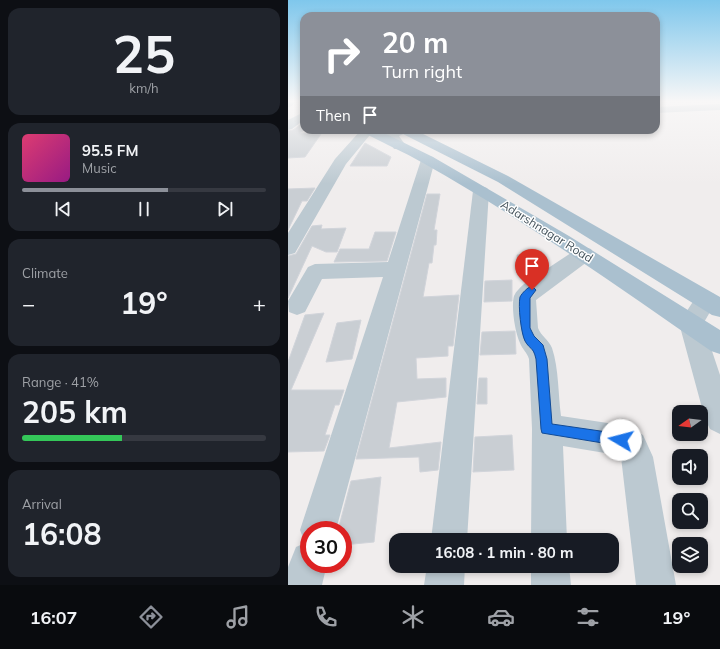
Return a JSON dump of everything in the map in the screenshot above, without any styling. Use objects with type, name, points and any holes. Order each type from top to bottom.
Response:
[{"type":"main road","name":"Adarshnagar Road","points":[[402,135],[428,160],[584,254],[720,343]]},
{"type":"main road","name":"Adarshnagar Road","points":[[402,135],[502,179],[713,304]]},
{"type":"street","points":[[288,248],[340,162],[364,134]]},
{"type":"street","points":[[321,521],[428,160]]},
{"type":"street","points":[[450,533],[481,191]]},
{"type":"street","points":[[549,533],[547,429],[542,359],[539,348],[530,339],[526,328],[525,297],[532,290],[584,254]]},
{"type":"street","points":[[297,306],[315,272],[395,269]]},
{"type":"street","points":[[713,304],[691,323],[720,419]]},
{"type":"street","points":[[547,429],[621,440],[632,446],[637,457],[656,585]]},
{"type":"street","points":[[302,585],[305,573]]},
{"type":"street","points":[[444,585],[445,573]]},
{"type":"street","points":[[550,573],[550,585]]},
{"type":"building","points":[[300,129],[300,134],[321,134],[305,157],[288,158],[288,131]]},
{"type":"building","points":[[365,143],[391,157],[387,166],[350,166]]},
{"type":"building","points":[[315,188],[307,201],[302,201],[288,230],[288,189]]},
{"type":"building","points":[[427,194],[440,194],[434,230],[437,230],[436,245],[434,245],[432,263],[429,263],[423,297],[459,295],[453,346],[448,346],[448,356],[416,358],[417,379],[446,378],[446,397],[397,402],[389,448],[441,442],[438,470],[420,472],[419,457],[356,459]]},
{"type":"building","points":[[322,225],[321,229],[346,228],[337,252],[326,252],[312,246],[288,298],[288,256],[296,254],[312,226]]},
{"type":"building","points":[[375,232],[396,232],[387,261],[334,262],[340,249],[369,249]]},
{"type":"building","points":[[539,254],[542,270],[535,275],[519,276],[517,255]]},
{"type":"building","points":[[512,280],[512,301],[484,302],[485,281]]},
{"type":"building","points":[[324,313],[291,390],[344,390],[339,405],[335,405],[325,435],[330,435],[324,451],[288,452],[288,362],[305,315]]},
{"type":"building","points":[[361,320],[352,359],[326,362],[337,323]]},
{"type":"building","points":[[515,331],[516,354],[480,355],[482,332]]},
{"type":"building","points":[[479,378],[487,378],[487,404],[477,404]]},
{"type":"building","points":[[512,435],[514,470],[473,472],[475,437]]},
{"type":"building","points":[[381,477],[374,542],[352,544],[352,521],[340,521],[351,481]]},
{"type":"route","points":[[532,290],[525,297],[524,309],[526,328],[530,339],[539,348],[542,359],[547,429],[621,440]]}]
